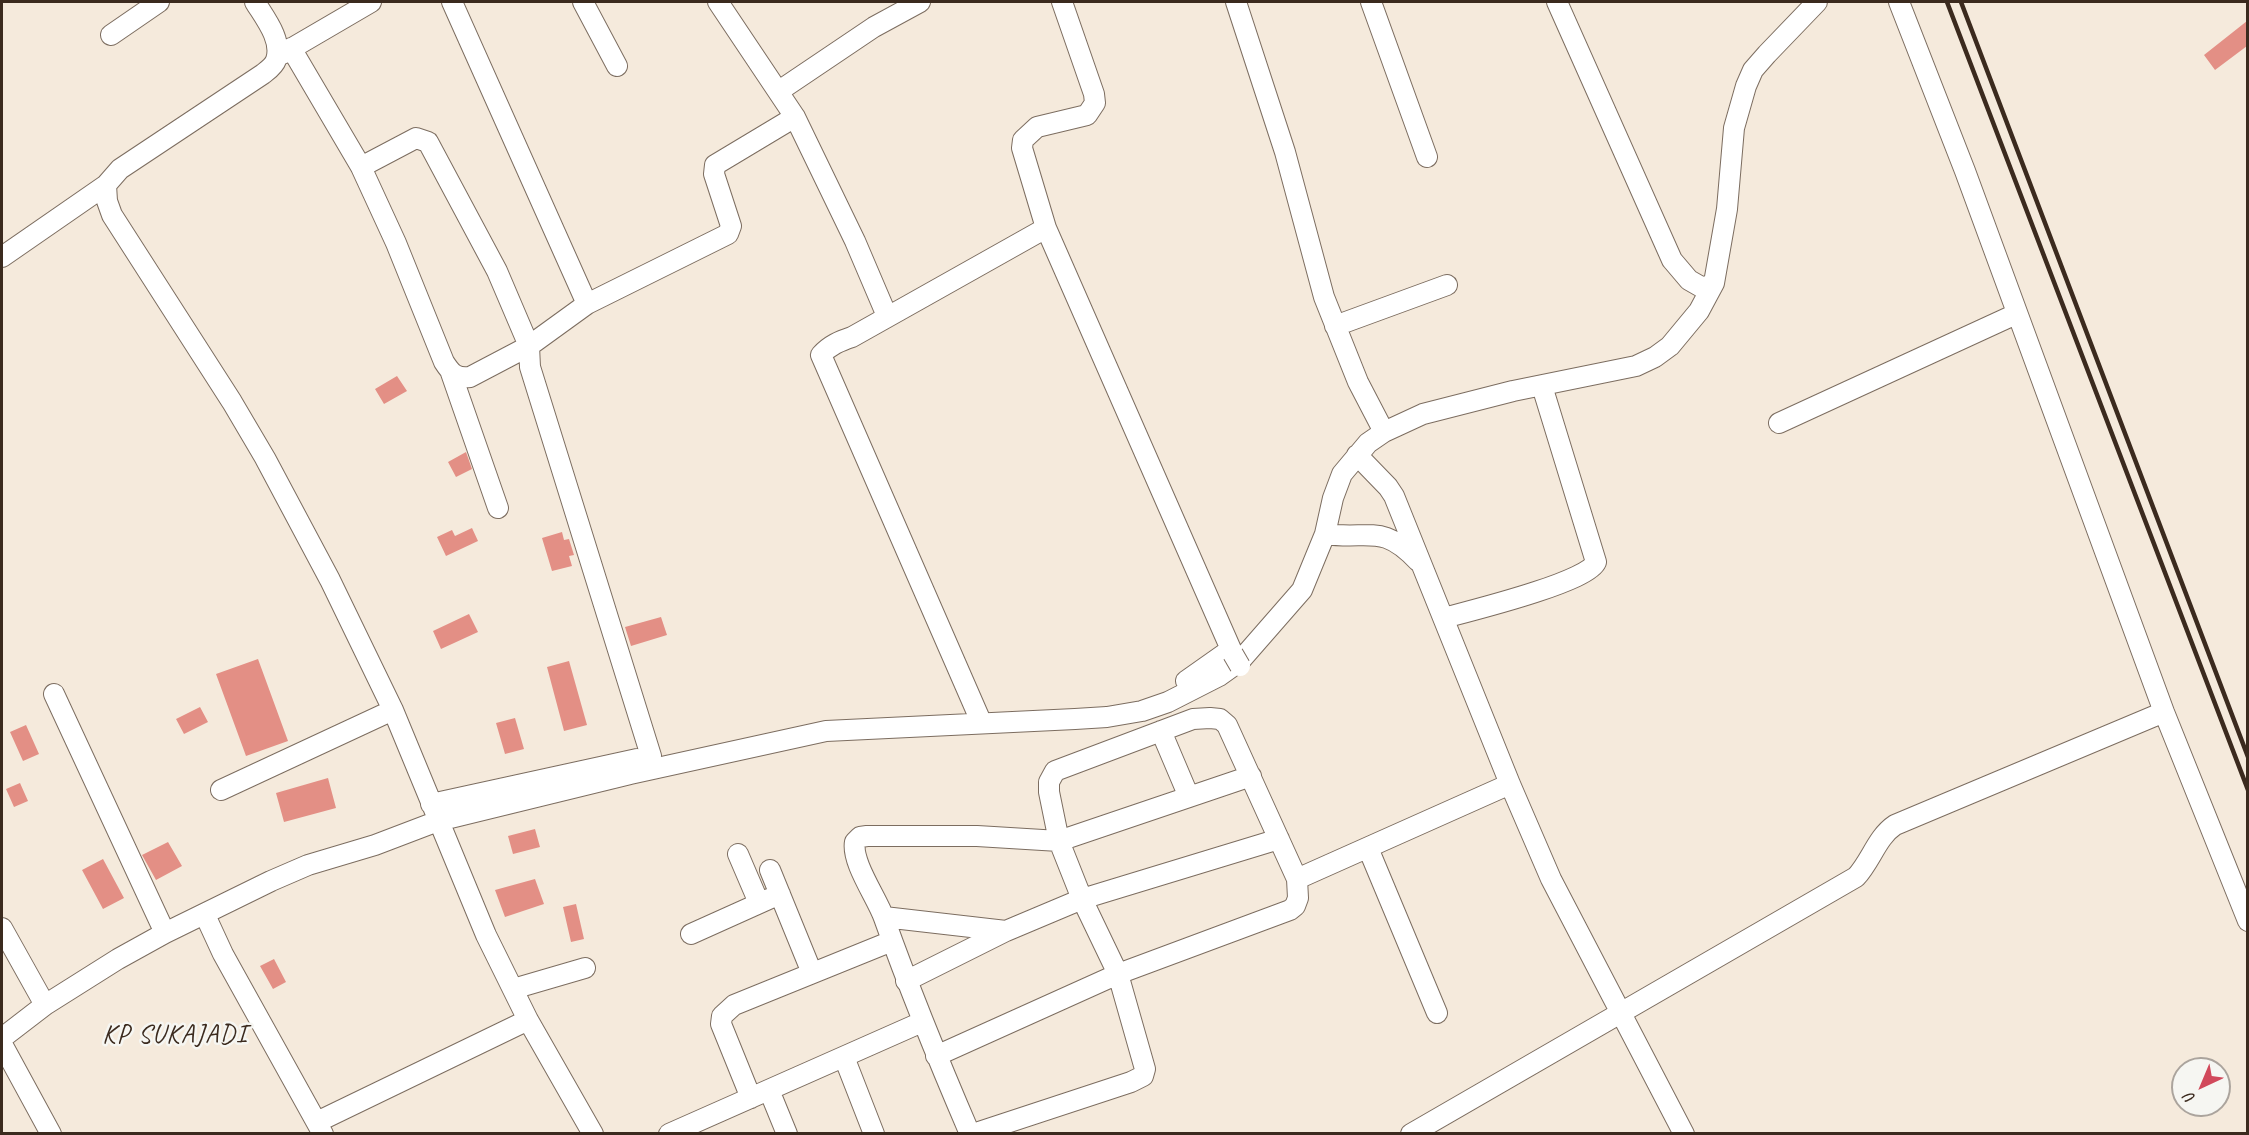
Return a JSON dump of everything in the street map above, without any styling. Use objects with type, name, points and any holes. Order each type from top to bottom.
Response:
[{"type":"street","points":[[111,35],[159,2]]},
{"type":"street","points":[[255,2],[284,53],[361,167],[396,243],[444,362],[451,373],[498,508]]},
{"type":"street","points":[[2,257],[106,185],[120,169],[263,75],[284,53],[371,2]]},
{"type":"street","points":[[452,2],[587,304]]},
{"type":"street","points":[[583,2],[617,66]]},
{"type":"street","points":[[718,2],[795,117],[855,241],[887,316]]},
{"type":"street","points":[[779,91],[866,32],[920,2]]},
{"type":"street","points":[[1062,2],[1094,94],[1095,103],[1087,115],[1037,127],[1023,140],[1022,148],[1046,228],[1236,658]]},
{"type":"street","points":[[1236,2],[1285,152],[1321,288],[1358,382],[1384,432]]},
{"type":"street","points":[[1371,2],[1427,157]]},
{"type":"street","points":[[1557,2],[1672,260],[1702,284]]},
{"type":"street","points":[[435,813],[630,774],[826,731],[1107,717],[1142,711],[1190,692],[1219,676],[1302,590],[1325,534],[1337,484],[1342,474],[1368,443],[1384,432],[1423,414],[1636,366],[1655,357],[1670,346],[1684,331],[1699,311],[1702,284],[1727,210],[1734,128],[1746,86],[1753,70],[1817,2]]},
{"type":"street","points":[[1899,2],[1965,171],[2164,712],[2247,921]]},
{"type":"street","points":[[451,373],[461,379],[470,377],[529,346],[587,304],[728,234],[731,226],[714,174],[715,165],[795,117]]},
{"type":"street","points":[[361,167],[416,138],[428,142],[497,271],[529,346],[530,367],[651,756]]},
{"type":"street","points":[[106,185],[107,201],[112,215],[232,402],[265,458],[335,590],[393,710],[486,935],[528,1020],[593,1134]]},
{"type":"street","points":[[979,717],[821,355],[827,348],[852,337],[1046,228]]},
{"type":"street","points":[[1335,326],[1447,285]]},
{"type":"street","points":[[1779,423],[2016,314]]},
{"type":"street","points":[[1444,618],[1544,589],[1594,568],[1596,562],[1542,386]]},
{"type":"street","points":[[1357,455],[1388,487],[1551,879],[1684,1134]]},
{"type":"street","points":[[1325,534],[1346,537],[1365,534],[1386,536],[1405,547],[1423,567]]},
{"type":"street","points":[[2,1038],[45,1005],[118,959],[165,933],[308,865],[375,845],[435,813],[651,756],[779,731],[825,726],[1090,711],[1123,706],[1173,689],[1199,673],[1236,658]]},
{"type":"street","points":[[54,694],[165,933]]},
{"type":"street","points":[[221,790],[393,710]]},
{"type":"street","points":[[1411,1134],[1856,877],[1884,834],[1895,825],[2164,712]]},
{"type":"street","points":[[936,1056],[1118,974],[1290,910],[1296,906],[1298,898],[1297,879],[1251,776],[1227,725],[1220,719],[1193,719],[1055,771],[1049,782],[1049,792],[1059,841],[1082,899],[1118,974],[1145,1069],[1143,1076],[1131,1082],[971,1134],[936,1056],[922,1022],[884,917],[855,855],[855,842],[860,837],[977,836],[1059,841],[1251,776]]},
{"type":"street","points":[[1161,731],[1189,797]]},
{"type":"street","points":[[1297,879],[1510,784]]},
{"type":"street","points":[[906,981],[1006,931],[1082,899],[1279,839]]},
{"type":"street","points":[[1368,848],[1437,1013]]},
{"type":"street","points":[[738,854],[759,903]]},
{"type":"street","points":[[770,870],[812,973]]},
{"type":"street","points":[[691,934],[780,894]]},
{"type":"street","points":[[205,915],[222,954],[320,1128],[528,1020]]},
{"type":"street","points":[[884,917],[1006,931]]},
{"type":"street","points":[[2,928],[45,1005]]},
{"type":"street","points":[[751,1098],[721,1024],[722,1016],[734,1005],[892,941]]},
{"type":"street","points":[[513,989],[585,968]]},
{"type":"street","points":[[669,1134],[922,1022]]},
{"type":"street","points":[[2,1044],[51,1134]]},
{"type":"street","points":[[844,1057],[874,1134]]},
{"type":"street","points":[[769,1090],[787,1134]]},
{"type":"building","points":[[2247,21],[2247,46],[2215,70],[2204,55]]},
{"type":"building","points":[[397,376],[407,391],[384,404],[375,389]]},
{"type":"building","points":[[466,452],[472,469],[456,477],[448,462]]},
{"type":"building","points":[[472,528],[478,541],[446,556],[437,537],[452,530],[455,536]]},
{"type":"building","points":[[562,532],[564,540],[569,539],[574,555],[569,556],[572,566],[552,571],[542,538]]},
{"type":"building","points":[[469,614],[478,632],[441,649],[433,631]]},
{"type":"building","points":[[661,617],[667,635],[631,646],[625,627]]},
{"type":"building","points":[[258,659],[288,741],[246,756],[216,674]]},
{"type":"building","points":[[569,661],[587,725],[564,731],[547,667]]},
{"type":"building","points":[[200,707],[208,722],[184,734],[176,719]]},
{"type":"building","points":[[515,718],[524,749],[505,754],[496,723]]},
{"type":"building","points":[[26,725],[39,754],[23,761],[10,732]]},
{"type":"building","points":[[328,778],[336,808],[284,822],[276,793]]},
{"type":"building","points":[[20,783],[28,801],[14,807],[6,789]]},
{"type":"building","points":[[535,829],[540,847],[513,854],[508,836]]},
{"type":"building","points":[[168,842],[182,866],[156,880],[142,855]]},
{"type":"building","points":[[103,859],[124,898],[103,909],[82,870]]},
{"type":"building","points":[[535,879],[544,904],[505,917],[495,890]]},
{"type":"building","points":[[576,904],[584,939],[571,942],[563,907]]},
{"type":"building","points":[[274,959],[286,982],[273,989],[260,966]]},
{"type":"railway","points":[[1947,2],[2248,790]]},
{"type":"railway","points":[[1961,2],[2248,757]]},
{"type":"district","name":"KP SUKAJADI","points":[[175,1035]]}]
